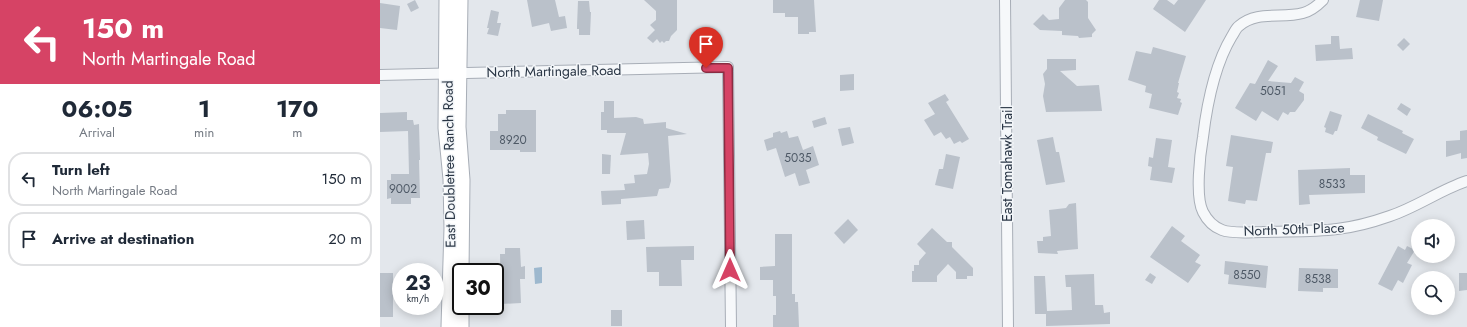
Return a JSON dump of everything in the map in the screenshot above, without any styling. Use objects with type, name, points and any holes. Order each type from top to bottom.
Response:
[{"type":"main road","name":"East Doubletree Ranch Road","points":[[447,0],[462,180],[461,263]]},
{"type":"main road","name":"East Doubletree Ranch Road","points":[[448,327],[452,228],[451,179],[446,128],[460,0]]},
{"type":"main road","points":[[461,315],[461,327]]},
{"type":"street","name":"East Tomahawk Trail","points":[[1005,0],[1008,327]]},
{"type":"street","name":"North 50th Place","points":[[1323,0],[1315,7],[1304,13],[1265,16],[1251,19],[1238,27],[1225,48],[1212,90],[1200,155],[1200,200],[1202,212],[1211,223],[1223,230],[1243,232],[1338,229],[1358,226],[1402,212],[1440,192],[1467,181]]},
{"type":"street","name":"North Martingale Road","points":[[380,75],[728,68],[730,327]]},
{"type":"water","points":[[542,267],[542,283],[535,284],[534,268]]},
{"type":"building","points":[[415,0],[419,8],[411,12],[407,4]]},
{"type":"building","points":[[527,0],[555,0],[559,17],[565,16],[567,28],[551,31],[549,23],[532,27]]},
{"type":"building","points":[[644,0],[677,0],[677,30],[671,36],[669,41],[664,43],[662,41],[660,43],[657,39],[653,43],[647,38],[655,30],[650,25],[656,20],[656,11]]},
{"type":"building","points":[[773,0],[814,0],[816,32],[809,32],[809,34],[798,34],[798,17],[785,17],[785,13],[773,13]]},
{"type":"building","points":[[1065,0],[1086,0],[1088,2],[1088,18],[1096,30],[1092,34],[1092,37],[1079,38],[1078,36],[1062,35],[1062,31],[1040,30],[1033,24],[1043,14],[1049,20],[1059,19],[1059,8]]},
{"type":"building","points":[[1159,0],[1167,0],[1174,5],[1178,0],[1206,0],[1185,32],[1153,9]]},
{"type":"building","points":[[1360,0],[1383,0],[1379,21],[1356,17]]},
{"type":"building","points":[[578,1],[589,1],[591,12],[590,35],[579,35],[579,29],[577,29]]},
{"type":"building","points":[[380,3],[400,6],[397,30],[380,28]]},
{"type":"building","points":[[491,10],[499,12],[497,23],[501,23],[498,36],[487,34]]},
{"type":"building","points":[[1331,36],[1339,36],[1340,49],[1352,48],[1353,59],[1316,61],[1315,45],[1331,44]]},
{"type":"building","points":[[1404,38],[1410,44],[1403,51],[1397,45]]},
{"type":"building","points":[[1153,47],[1186,56],[1178,83],[1177,92],[1179,93],[1177,98],[1181,99],[1180,102],[1182,103],[1178,115],[1149,108],[1152,94],[1145,92],[1146,86],[1128,80],[1136,51],[1151,54]]},
{"type":"building","points":[[1047,59],[1076,59],[1076,70],[1060,71],[1077,86],[1099,85],[1102,111],[1046,112],[1043,96],[1045,84],[1043,74],[1047,69]]},
{"type":"building","points":[[1268,60],[1278,66],[1268,81],[1291,83],[1295,77],[1304,82],[1299,91],[1304,94],[1304,100],[1295,112],[1290,112],[1288,115],[1283,112],[1278,121],[1262,111],[1256,121],[1235,108],[1250,83],[1255,84]]},
{"type":"building","points":[[854,74],[854,90],[840,91],[840,75]]},
{"type":"building","points":[[945,94],[949,100],[946,102],[969,139],[962,143],[960,141],[954,144],[950,137],[946,139],[941,132],[934,136],[924,120],[935,114],[928,103]]},
{"type":"building","points":[[604,101],[614,101],[614,118],[636,117],[643,119],[644,124],[666,122],[666,128],[687,134],[668,136],[671,181],[669,188],[659,189],[657,196],[621,199],[621,204],[602,205],[601,191],[625,190],[624,184],[635,183],[634,175],[647,174],[649,164],[648,153],[620,155],[626,133],[607,133],[607,130],[601,130],[601,112],[604,112]]},
{"type":"building","points":[[1401,103],[1411,109],[1407,116],[1397,109]]},
{"type":"building","points":[[506,110],[536,110],[536,152],[520,152],[520,150],[490,150],[490,131],[498,131],[498,114],[506,114]]},
{"type":"building","points":[[1330,111],[1342,115],[1337,131],[1335,131],[1333,135],[1325,132],[1326,128],[1324,127]]},
{"type":"building","points":[[407,112],[407,120],[413,120],[414,125],[419,124],[420,198],[411,198],[411,204],[391,204],[391,198],[387,199],[387,180],[391,180],[391,174],[409,174],[408,131],[380,132],[380,113]]},
{"type":"building","points":[[1368,114],[1403,131],[1402,133],[1414,139],[1406,154],[1377,140],[1378,137],[1361,128]]},
{"type":"building","points":[[825,117],[827,124],[814,128],[812,121]]},
{"type":"building","points":[[850,127],[854,143],[842,146],[838,129]]},
{"type":"building","points":[[1467,130],[1467,158],[1461,159],[1461,153],[1446,157],[1446,141],[1460,140],[1460,131]]},
{"type":"building","points":[[780,131],[781,133],[787,131],[789,138],[798,136],[803,150],[813,146],[819,165],[806,170],[810,183],[799,186],[795,173],[785,177],[776,148],[767,151],[764,140],[773,137],[773,133]]},
{"type":"building","points":[[1231,135],[1273,142],[1271,153],[1266,153],[1257,201],[1246,200],[1245,204],[1228,201],[1233,167],[1226,166]]},
{"type":"building","points":[[1053,137],[1056,152],[1059,152],[1065,182],[1046,185],[1037,140]]},
{"type":"building","points":[[1156,138],[1172,140],[1168,167],[1175,168],[1172,183],[1150,180],[1152,167],[1148,166],[1149,157],[1153,158]]},
{"type":"building","points":[[602,154],[611,155],[610,174],[602,174]]},
{"type":"building","points":[[946,154],[960,157],[953,189],[935,185],[939,169],[943,169]]},
{"type":"building","points":[[1350,168],[1350,175],[1365,175],[1365,193],[1309,195],[1310,204],[1299,205],[1298,170]]},
{"type":"building","points":[[1076,203],[1078,249],[1057,251],[1058,254],[1038,253],[1037,241],[1043,241],[1043,237],[1051,236],[1049,210],[1066,208],[1069,204]]},
{"type":"building","points":[[848,219],[858,230],[844,244],[834,233]]},
{"type":"building","points":[[644,220],[645,239],[627,240],[626,221]]},
{"type":"building","points":[[1172,226],[1185,236],[1181,241],[1200,255],[1195,262],[1201,265],[1188,283],[1150,257]]},
{"type":"building","points":[[932,228],[947,242],[952,242],[952,247],[973,268],[973,276],[967,276],[967,279],[956,279],[956,272],[948,264],[937,276],[937,282],[912,282],[912,271],[914,271],[914,265],[919,265],[919,261],[926,253],[917,244]]},
{"type":"building","points":[[775,234],[792,234],[792,294],[795,294],[795,302],[798,302],[799,327],[773,327],[773,315],[776,315],[776,296],[773,296],[773,280],[760,280],[760,267],[775,266]]},
{"type":"building","points":[[694,246],[694,260],[681,260],[682,286],[659,286],[659,272],[647,272],[646,247]]},
{"type":"building","points":[[1398,246],[1405,250],[1407,246],[1411,248],[1411,256],[1407,263],[1412,265],[1403,283],[1398,280],[1392,291],[1378,284]]},
{"type":"building","points":[[505,248],[520,248],[521,267],[525,266],[525,279],[520,279],[521,303],[504,304],[504,263],[500,263],[500,254],[505,254]]},
{"type":"building","points":[[1225,261],[1268,266],[1266,288],[1228,284],[1229,275],[1224,274]]},
{"type":"building","points":[[1299,268],[1338,269],[1338,288],[1323,288],[1323,292],[1298,291]]},
{"type":"building","points":[[380,273],[392,273],[393,317],[380,317]]},
{"type":"building","points":[[1150,273],[1156,277],[1152,284],[1145,280]]},
{"type":"building","points":[[1459,273],[1467,273],[1467,290],[1459,291]]},
{"type":"building","points":[[1094,274],[1095,305],[1103,305],[1104,313],[1110,312],[1110,324],[1046,326],[1046,314],[1035,314],[1034,276],[1045,276],[1047,311],[1072,310],[1071,287],[1066,287],[1065,275]]},
{"type":"building","points":[[611,310],[622,310],[622,326],[611,326]]},
{"type":"route","points":[[706,68],[728,68],[730,270]]}]
